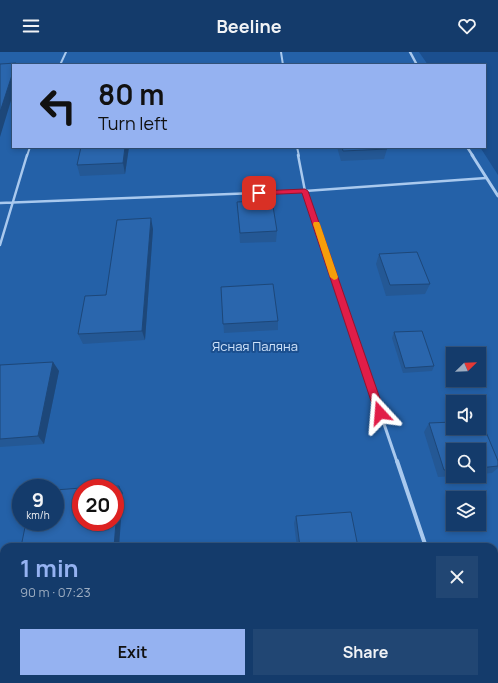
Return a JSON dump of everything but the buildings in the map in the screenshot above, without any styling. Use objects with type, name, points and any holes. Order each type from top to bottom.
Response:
[{"type":"street","points":[[410,52],[416,64]]},
{"type":"street","points":[[468,148],[498,196]]},
{"type":"lane","points":[[60,64],[66,52]]},
{"type":"lane","points":[[281,52],[283,64]]},
{"type":"lane","points":[[0,245],[30,148]]},
{"type":"lane","points":[[297,148],[305,191],[425,543]]},
{"type":"lane","points":[[0,203],[305,191],[486,178]]},
{"type":"green space","name":"Ясная Паляна","points":[[0,52],[419,52],[427,64],[12,64],[12,148],[481,148],[498,175],[498,543],[0,543]]},
{"type":"slow traffic","points":[[316,224],[334,277]]},
{"type":"route","points":[[259,193],[305,191],[380,413]]}]
